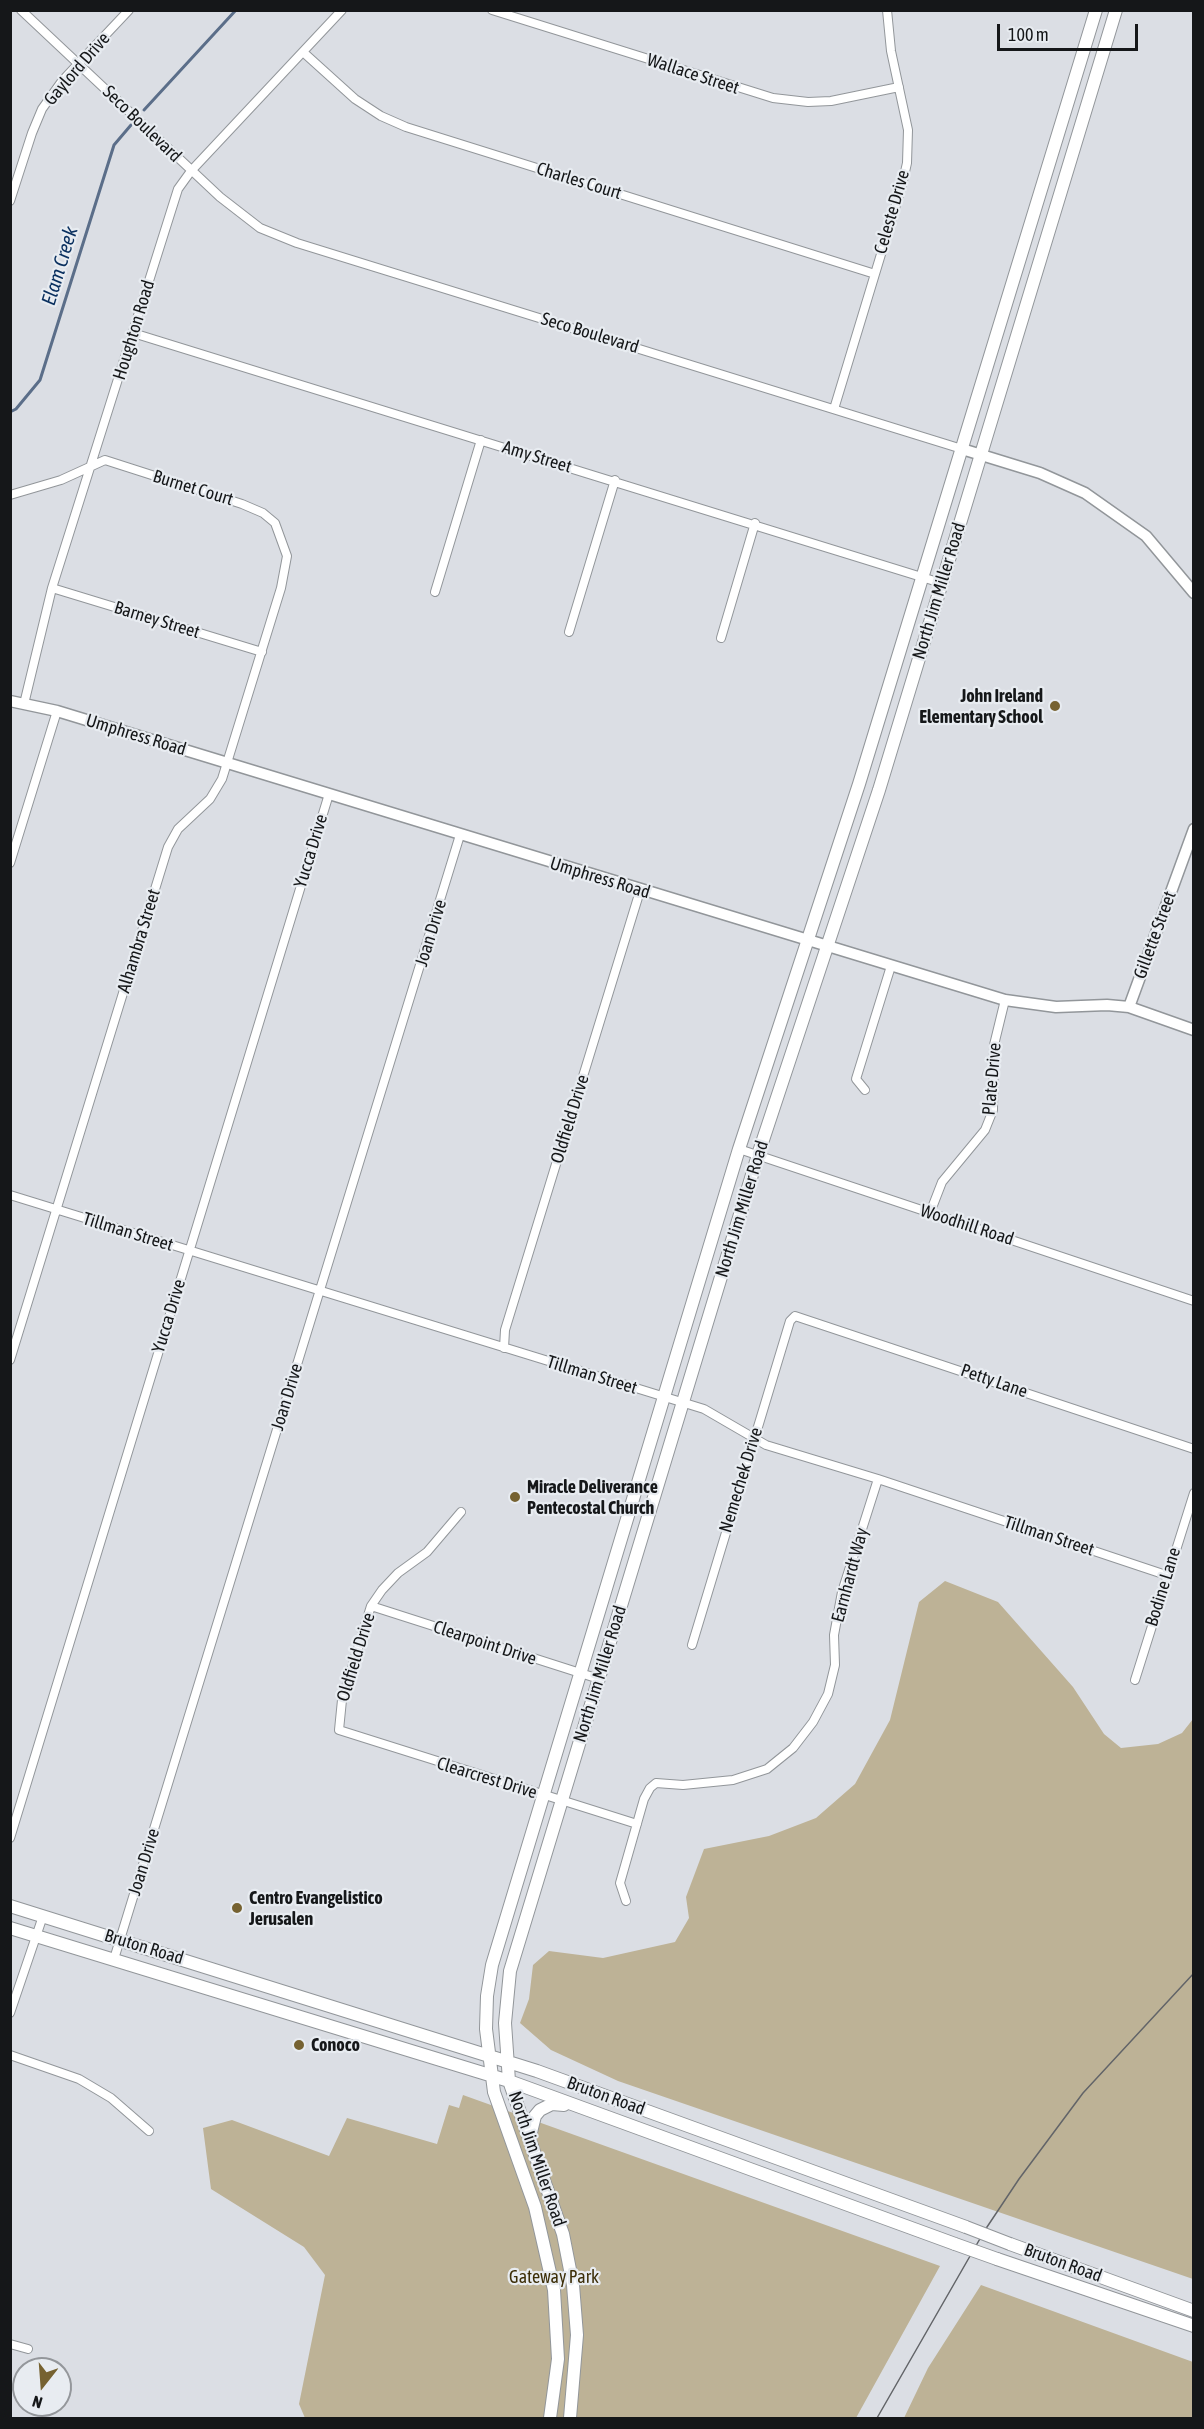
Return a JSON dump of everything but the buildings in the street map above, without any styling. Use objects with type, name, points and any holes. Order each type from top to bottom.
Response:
[{"type":"main road","name":"North Jim Miller Road","points":[[550,2418],[558,2359],[554,2290],[542,2229],[495,2098],[488,2055],[487,1996],[492,1965],[739,1149],[859,784],[1096,10]]},
{"type":"main road","name":"North Jim Miller Road","points":[[570,2418],[577,2335],[573,2284],[563,2234],[509,2081],[507,1986],[521,1930],[758,1155],[879,790],[1116,10]]},
{"type":"main road","points":[[1084,50],[1102,58]]},
{"type":"main road","points":[[1052,157],[1070,162]]},
{"type":"main road","points":[[859,784],[879,790]]},
{"type":"main road","name":"Bruton Road","points":[[10,1906],[507,2061],[1194,2311]]},
{"type":"main road","points":[[503,1925],[521,1930]]},
{"type":"main road","name":"Bruton Road","points":[[10,1928],[509,2081],[954,2244],[1194,2326]]},
{"type":"main road","points":[[261,2005],[267,1986]]},
{"type":"main road","points":[[530,2137],[535,2116],[547,2105],[577,2106]]},
{"type":"street","name":"Seco Boulevard","points":[[21,10],[191,171],[242,216],[260,228],[297,243],[981,454],[1058,480],[1110,508],[1146,536],[1194,593]]},
{"type":"street","name":"Gaylord Drive","points":[[10,201],[42,109],[62,81],[129,10]]},
{"type":"street","name":"Houghton Road","points":[[24,704],[52,588],[93,464],[175,197],[191,171],[342,10]]},
{"type":"street","name":"Wallace Street","points":[[492,10],[773,98],[808,102],[831,101],[899,87]]},
{"type":"street","name":"Celeste Drive","points":[[834,409],[907,163],[908,130],[891,51],[887,10]]},
{"type":"street","name":"Charles Court","points":[[303,52],[355,99],[381,116],[406,127],[874,274]]},
{"type":"street","name":"Amy Street","points":[[133,333],[755,523],[941,583]]},
{"type":"street","points":[[435,592],[482,440]]},
{"type":"street","name":"Burnet Court","points":[[93,464],[105,460],[242,504],[263,513],[275,523],[282,536]]},
{"type":"street","points":[[10,495],[60,480],[93,464]]},
{"type":"street","points":[[570,632],[615,480]]},
{"type":"street","points":[[721,638],[755,523]]},
{"type":"street","name":"Alhambra Street","points":[[10,1360],[168,847],[184,821],[217,790],[227,763],[285,574],[287,556],[282,536]]},
{"type":"street","name":"Barney Street","points":[[52,588],[262,652]]},
{"type":"street","name":"Umphress Road","points":[[10,701],[57,711],[640,891],[1005,1000],[1056,1007],[1107,1005],[1128,1007],[1194,1030]]},
{"type":"street","points":[[10,863],[57,711]]},
{"type":"street","name":"Yucca Drive","points":[[10,1838],[329,794]]},
{"type":"street","name":"Gillette Street","points":[[1128,1007],[1189,853],[1194,829]]},
{"type":"street","name":"Joan Drive","points":[[114,1959],[460,835]]},
{"type":"street","name":"Oldfield Drive","points":[[504,1348],[505,1330],[640,891]]},
{"type":"street","points":[[865,1090],[856,1079],[891,966]]},
{"type":"street","name":"Plate Drive","points":[[930,1213],[942,1182],[985,1130],[993,1110],[994,1045],[1005,1000]]},
{"type":"street","name":"Woodhill Road","points":[[739,1149],[1194,1300]]},
{"type":"street","name":"Tillman Street","points":[[10,1195],[712,1412],[766,1445],[878,1479],[1166,1575]]},
{"type":"street","name":"Nemechek Drive","points":[[692,1645],[790,1321],[794,1317]]},
{"type":"street","name":"Petty Lane","points":[[794,1317],[805,1318],[1194,1449]]},
{"type":"street","name":"Earnhardt Way","points":[[626,1901],[620,1883],[644,1799],[656,1783],[702,1784],[733,1780],[767,1769],[793,1748],[813,1722],[828,1694],[835,1665],[834,1635],[842,1592],[878,1479]]},
{"type":"street","name":"Bodine Lane","points":[[1135,1680],[1166,1575],[1194,1493]]},
{"type":"street","name":"Oldfield Drive","points":[[339,1730],[342,1700],[371,1606],[398,1573],[427,1552],[461,1512]]},
{"type":"street","name":"Clearpoint Drive","points":[[371,1606],[599,1679]]},
{"type":"street","name":"Clearcrest Drive","points":[[339,1730],[637,1824]]},
{"type":"street","points":[[10,2013],[43,1916]]},
{"type":"street","points":[[10,2055],[80,2079],[111,2098],[149,2131]]},
{"type":"street","points":[[10,2344],[28,2349]]},
{"type":"green space","points":[[945,1581],[998,1602],[1073,1687],[1104,1734],[1121,1748],[1158,1744],[1182,1733],[1193,1719],[1193,2279],[618,2081],[551,2050],[520,2023],[529,1999],[533,1965],[549,1951],[603,1958],[675,1942],[689,1918],[686,1897],[704,1849],[769,1836],[816,1818],[855,1784],[890,1720],[919,1602]]},
{"type":"green space","name":"Gateway Park","points":[[463,2095],[940,2266],[856,2418],[305,2418],[299,2404],[325,2275],[304,2247],[211,2189],[203,2128],[232,2120],[329,2156],[347,2118],[437,2144],[449,2105],[459,2108]]},
{"type":"green space","points":[[981,2285],[1193,2362],[1193,2418],[904,2418],[928,2368]]},
{"type":"waterway","name":"Elam Creek","points":[[144,110],[236,10]]},
{"type":"waterway","name":"Elam Creek","points":[[10,412],[16,409],[40,380],[114,145],[131,125]]},
{"type":"tram line","points":[[877,2418],[985,2230],[1019,2179],[1083,2093],[1194,1973]]},
{"type":"place","name":"John Ireland Elementary School","points":[[1055,706]]},
{"type":"place","name":"Miracle Deliverance Pentecostal Church","points":[[515,1497]]},
{"type":"place","name":"Centro Evangelistico Jerusalen","points":[[237,1908]]},
{"type":"place","name":"Conoco","points":[[299,2045]]}]
